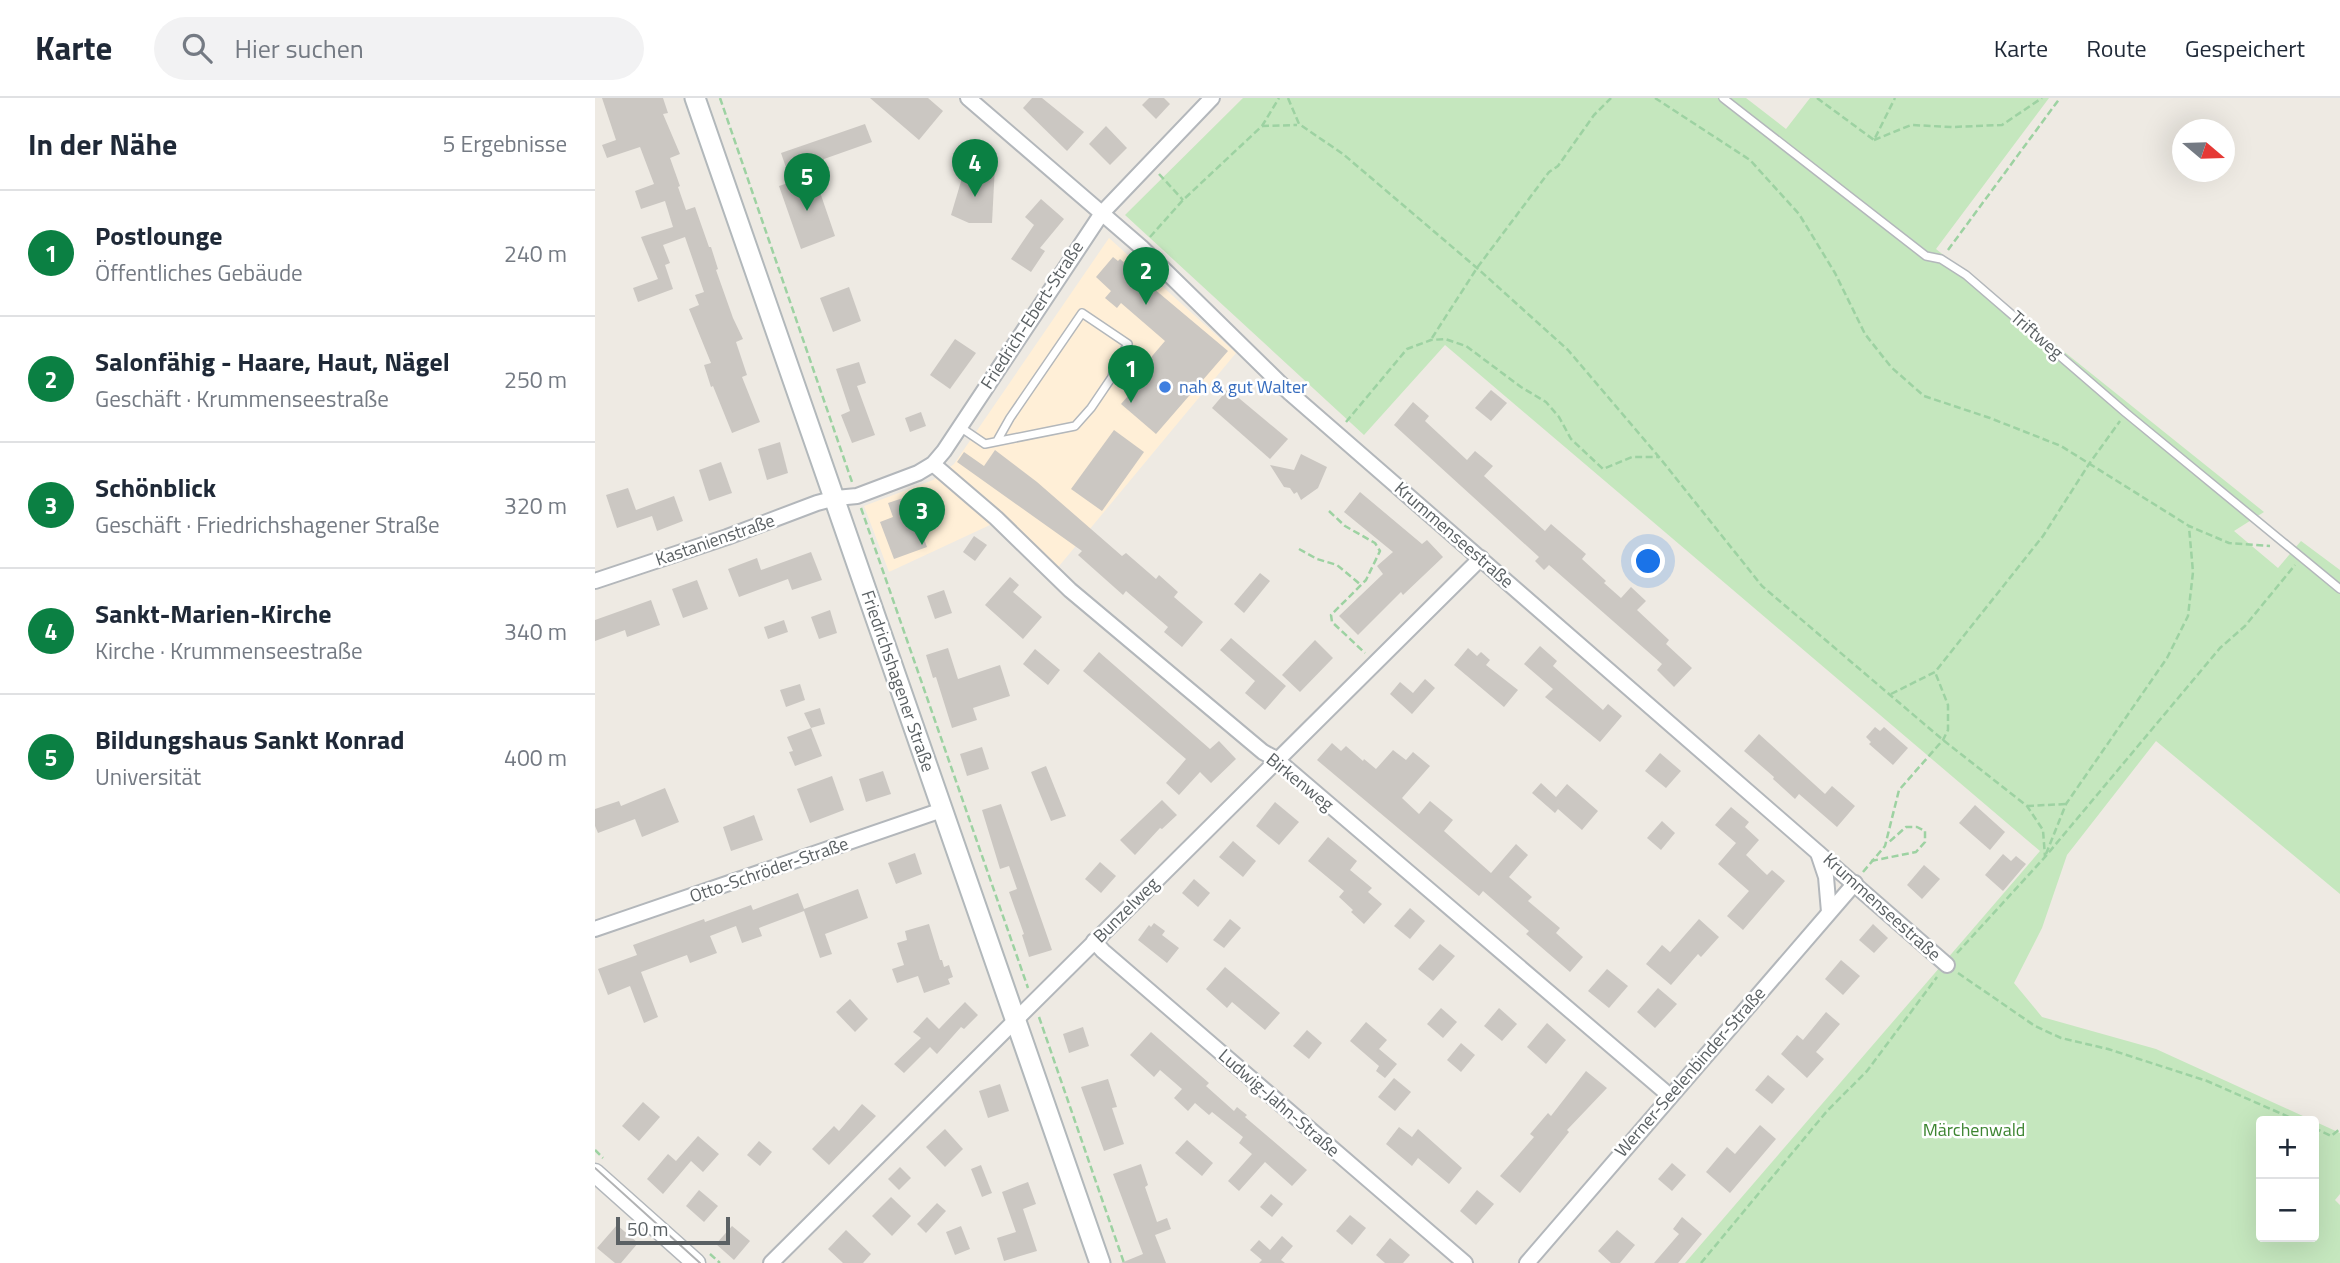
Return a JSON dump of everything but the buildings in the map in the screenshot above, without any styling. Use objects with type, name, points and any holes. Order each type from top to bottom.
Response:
[{"type":"main road","name":"Friedrichshagener Straße","points":[[695,98],[1100,1263]]},
{"type":"street","name":"Krummenseestraße","points":[[968,98],[1141,247],[1290,393],[1947,965]]},
{"type":"street","name":"Friedrich-Ebert-Straße","points":[[836,498],[857,496],[918,473],[933,464],[1102,213],[1212,98]]},
{"type":"street","name":"Birkenweg","points":[[933,464],[996,518],[1070,590],[1263,752],[1276,759],[1670,1096]]},
{"type":"street","name":"Kastanienstraße","points":[[595,581],[836,498]]},
{"type":"street","name":"Bunzelweg","points":[[771,1263],[1481,558]]},
{"type":"street","name":"Otto-Schröder-Straße","points":[[595,929],[942,810]]},
{"type":"street","points":[[1816,849],[1826,877],[1829,912]]},
{"type":"street","name":"Werner-Seelenbinder-Straße","points":[[1527,1263],[1855,883]]},
{"type":"street","name":"Ludwig-Jahn-Straße","points":[[1094,941],[1465,1263]]},
{"type":"street","points":[[595,1172],[696,1263]]},
{"type":"lane","name":"Triftweg","points":[[1723,98],[1926,256],[1941,259],[1966,275],[2126,413],[2340,589]]},
{"type":"lane","points":[[960,427],[985,444],[1075,426],[1112,377],[1115,365],[1128,344],[1082,313],[997,441]]},
{"type":"path","points":[[720,98],[1124,1263]]},
{"type":"path","points":[[1141,247],[1183,200],[1262,126],[1279,98]]},
{"type":"path","points":[[1288,98],[1299,124],[1343,155],[1477,268],[1568,350],[1659,457],[1762,586],[1943,740],[2027,806],[2043,830],[2045,857]]},
{"type":"path","points":[[1431,340],[1477,268],[1594,114],[1611,98]]},
{"type":"path","points":[[1654,98],[1750,160],[1799,214],[1835,273],[1865,334],[1891,367],[1924,396],[2061,446],[2189,526],[2229,543],[2288,546]]},
{"type":"path","points":[[1817,98],[1874,140]]},
{"type":"path","points":[[1874,140],[1895,98]]},
{"type":"path","points":[[1874,140],[1911,125],[2002,125],[2042,98]]},
{"type":"path","points":[[1941,259],[2060,98]]},
{"type":"path","points":[[1262,126],[1299,124]]},
{"type":"path","points":[[1148,164],[1183,200]]},
{"type":"path","points":[[1338,433],[1407,349],[1431,340],[1445,339],[1466,346],[1546,402],[1559,417],[1571,439],[1603,470],[1632,457],[1659,457]]},
{"type":"path","points":[[1891,694],[1935,672],[2043,536],[2089,464],[2126,413]]},
{"type":"path","points":[[1329,511],[1345,526],[1375,543],[1380,551],[1366,580],[1331,615],[1332,622],[1374,662]]},
{"type":"path","points":[[2045,857],[2066,804],[2167,658],[2188,617],[2193,572],[2189,526]]},
{"type":"path","points":[[1299,549],[1317,559],[1337,565],[1361,585]]},
{"type":"path","points":[[1701,1263],[1827,1111],[1867,1071],[1947,965],[2045,857],[2220,648],[2245,626],[2302,558]]},
{"type":"path","points":[[1885,846],[1899,790],[1943,740],[1948,730],[1948,705],[1935,672]]},
{"type":"path","points":[[2027,806],[2066,804]]},
{"type":"path","points":[[1855,883],[1871,861],[1906,827],[1917,827],[1925,831],[1925,842],[1916,852],[1871,861]]},
{"type":"path","points":[[1947,965],[2035,1026],[2061,1038],[2109,1049],[2207,1081],[2287,1116]]},
{"type":"path","points":[[2319,1130],[2331,1136],[2340,1129]]},
{"type":"shaded area","points":[[1109,238],[1236,353],[1050,577],[990,525],[889,572],[864,506],[933,480],[954,464]]},
{"type":"green space","name":"Märchenwald","points":[[1243,98],[1746,98],[1786,129],[1810,98],[2049,98],[1936,249],[2264,512],[2234,531],[2278,568],[2301,541],[2340,570],[2340,894],[2156,741],[2067,855],[2042,928],[2014,983],[2042,1017],[2156,1049],[2303,1116],[2256,1116],[2256,1242],[2319,1242],[2319,1123],[2340,1133],[2340,1194],[2335,1200],[2340,1205],[2340,1263],[1685,1263],[2040,851],[1445,345],[1364,435],[1125,215]]},
{"type":"tram line","points":[[595,1168],[700,1263]]},
{"type":"place","name":"Sankt-Marien-Kirche","points":[[975,197]]},
{"type":"place","name":"Bildungshaus Sankt Konrad","points":[[807,211]]},
{"type":"place","name":"Salonfähig - Haare, Haut, Nägel","points":[[1146,305]]},
{"type":"place","name":"nah & gut Walter","points":[[1165,387]]},
{"type":"place","name":"Postlounge","points":[[1131,403]]},
{"type":"place","name":"Schönblick","points":[[922,545]]}]
